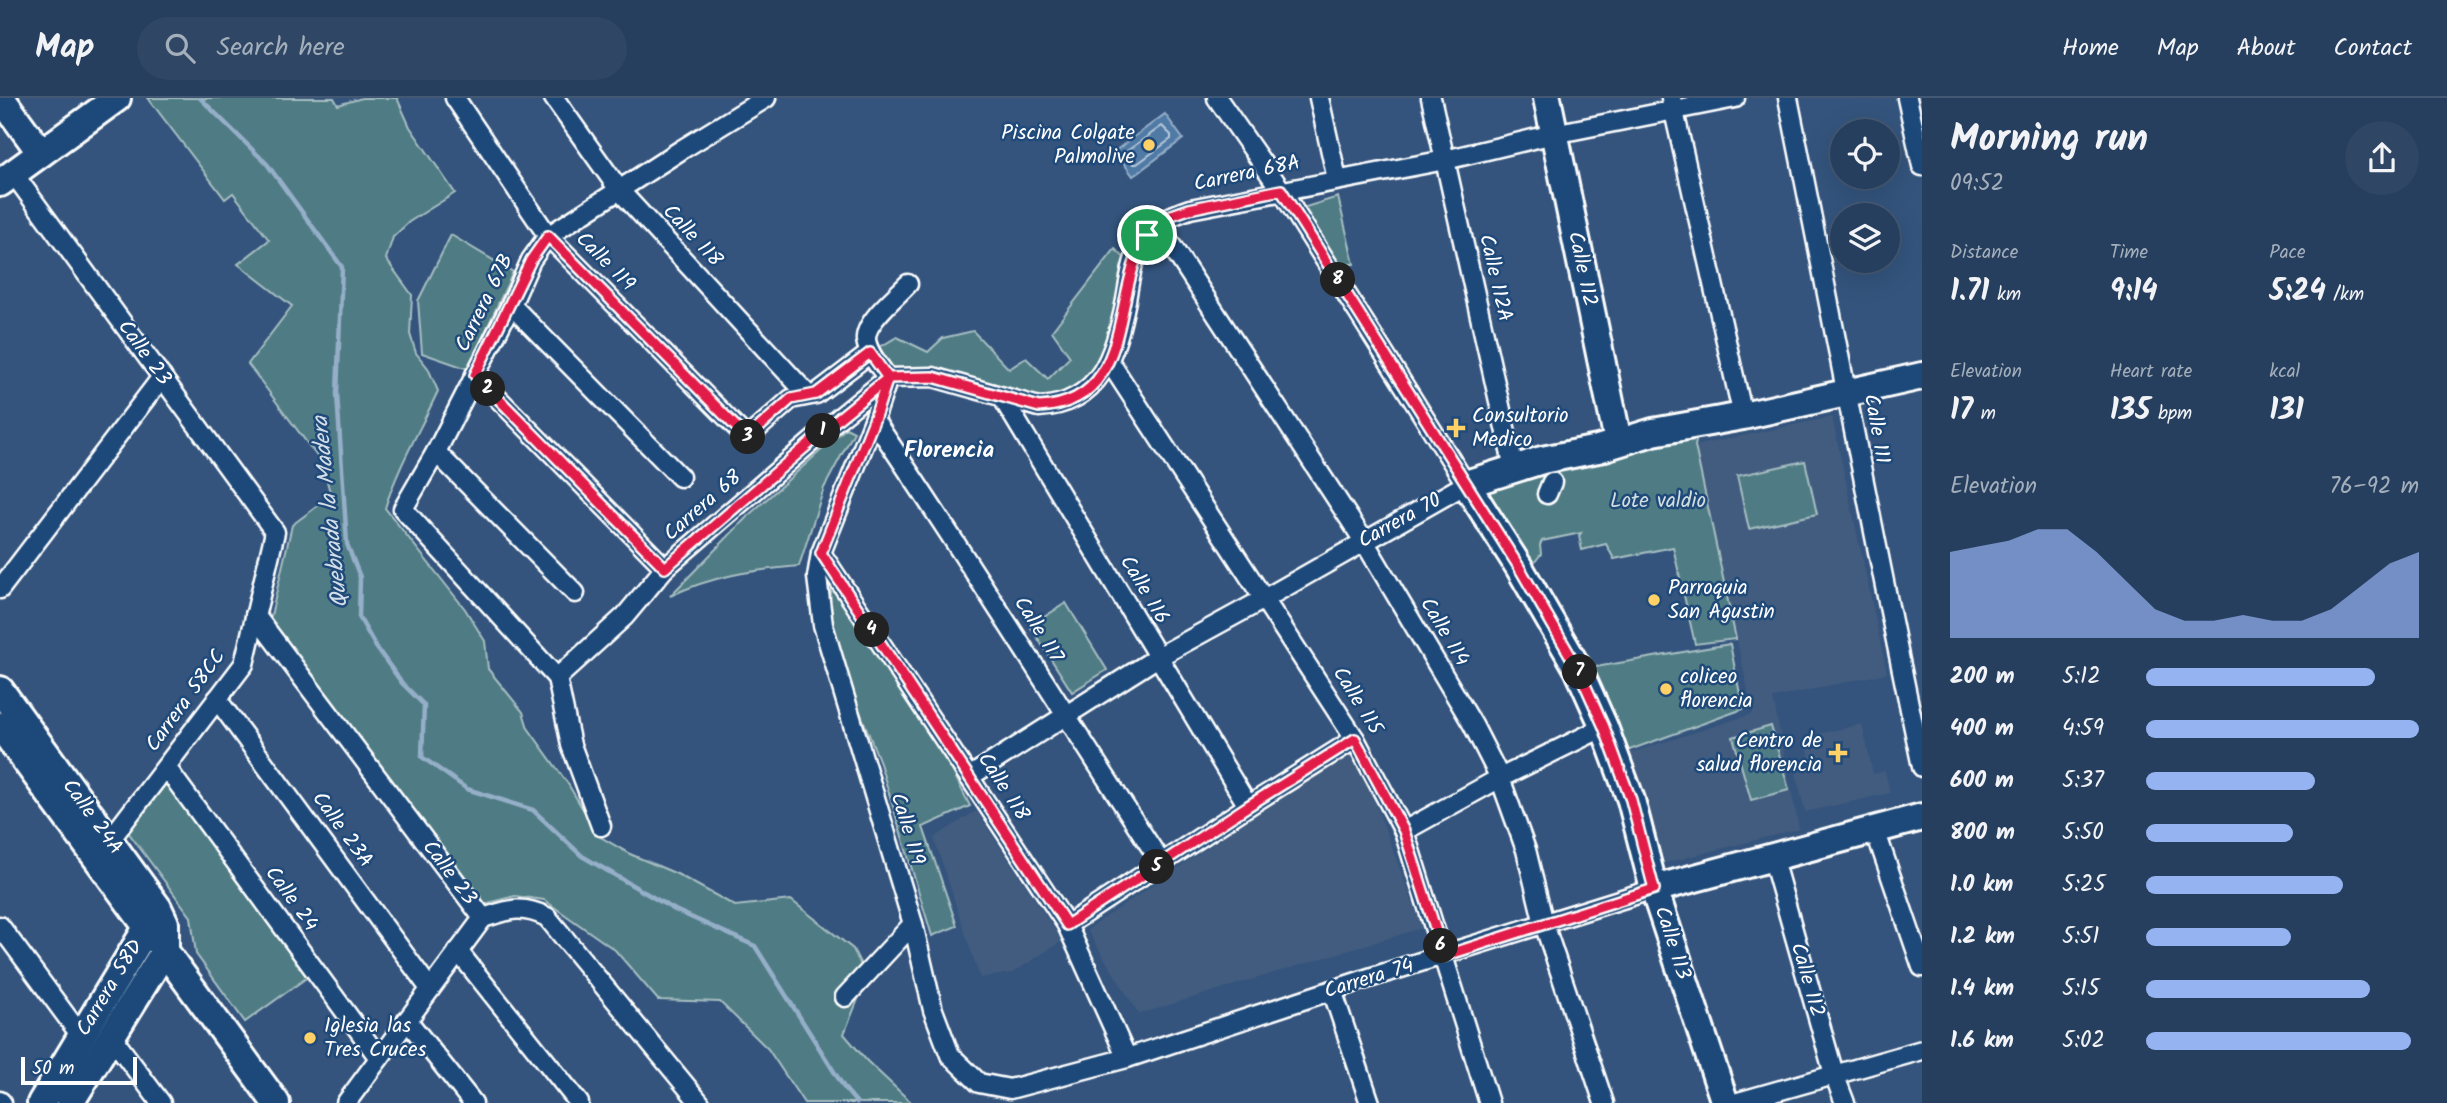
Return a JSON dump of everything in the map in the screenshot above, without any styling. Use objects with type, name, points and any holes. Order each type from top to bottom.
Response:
[{"type":"main road","points":[[1,98],[41,153]]},
{"type":"main road","points":[[6,178],[117,98]]},
{"type":"main road","name":"Calle 112","points":[[1547,98],[1618,441]]},
{"type":"main road","name":"Carrera 70","points":[[1466,484],[1514,468],[1598,449],[1653,432],[1742,416],[1922,376]]},
{"type":"main road","name":"Calle 113","points":[[1466,484],[1519,567],[1578,669],[1604,727],[1631,800],[1654,889],[1725,1103]]},
{"type":"main road","name":"Calle 24A","points":[[0,690],[110,840],[153,918]]},
{"type":"main road","name":"Calle 24A","points":[[0,726],[153,918],[165,923],[165,950]]},
{"type":"main road","name":"Carrera 74","points":[[1654,889],[1922,817]]},
{"type":"main road","name":"Carrera 58D","points":[[41,1103],[153,918]]},
{"type":"main road","points":[[165,950],[276,1103]]},
{"type":"main road","name":"Carrera 58D","points":[[72,1102],[165,950]]},
{"type":"street","name":"Calle 119","points":[[455,98],[548,236],[747,438],[791,399],[808,396]]},
{"type":"street","name":"Calle 118","points":[[554,98],[620,191],[808,396]]},
{"type":"street","name":"Carrera 67B","points":[[557,678],[403,509],[436,452],[531,260],[548,236],[766,98]]},
{"type":"street","name":"Calle 113","points":[[1217,98],[1281,190],[1466,484]]},
{"type":"street","points":[[1319,98],[1337,179]]},
{"type":"street","name":"Calle 112A","points":[[1431,98],[1514,468]]},
{"type":"street","name":"Carrera 68A","points":[[888,378],[933,377],[1039,407],[1056,406],[1078,397],[1095,382],[1109,362],[1121,323],[1132,265],[1147,235],[1166,217],[1189,209],[1281,190],[1445,160],[1672,104],[1735,98]]},
{"type":"street","name":"Calle 111","points":[[1788,98],[1922,767]]},
{"type":"street","points":[[1907,98],[1922,166]]},
{"type":"street","points":[[1672,104],[1742,416]]},
{"type":"street","name":"Calle 23","points":[[6,178],[162,377],[275,532]]},
{"type":"street","name":"Calle 114","points":[[1158,225],[1364,541],[1473,725],[1500,778],[1525,850],[1544,924],[1604,1103]]},
{"type":"street","points":[[821,553],[888,378],[868,346],[870,323],[908,284]]},
{"type":"street","points":[[511,305],[680,477]]},
{"type":"street","points":[[808,396],[816,394],[868,346]]},
{"type":"street","name":"Calle 115","points":[[1109,362],[1355,739],[1404,831],[1489,1103]]},
{"type":"street","points":[[475,375],[665,568]]},
{"type":"street","points":[[0,589],[162,377]]},
{"type":"street","name":"Carrera 68","points":[[557,678],[625,616],[665,568],[888,378]]},
{"type":"street","name":"Calle 116","points":[[1002,397],[1248,806]]},
{"type":"street","name":"Calle 117","points":[[874,420],[962,550],[1064,715],[1162,864]]},
{"type":"street","points":[[436,452],[575,593]]},
{"type":"street","name":"Carrera 70","points":[[969,776],[1158,657],[1466,484]]},
{"type":"street","name":"Carrera 58CC","points":[[110,840],[244,664],[275,532]]},
{"type":"street","name":"Calle 119","points":[[821,553],[817,577],[823,625],[913,924],[933,1010],[950,1055],[979,1083]]},
{"type":"street","name":"Calle 118","points":[[821,553],[1067,925],[1127,1058]]},
{"type":"street","name":"Calle 23","points":[[255,615],[482,918],[516,908],[534,911],[547,917],[700,1103]]},
{"type":"street","points":[[557,678],[571,745],[601,826]]},
{"type":"street","name":"Calle 23A","points":[[217,699],[430,989]]},
{"type":"street","points":[[1404,831],[1500,778],[1604,727]]},
{"type":"street","points":[[1067,925],[1355,739]]},
{"type":"street","name":"Calle 24","points":[[166,767],[379,1058]]},
{"type":"street","points":[[1875,830],[1922,967]]},
{"type":"street","name":"Calle 112","points":[[1772,856],[1834,1074],[1845,1103]]},
{"type":"street","name":"Carrera 74","points":[[979,1083],[1010,1089],[1127,1058],[1332,990],[1654,889]]},
{"type":"street","points":[[346,1103],[482,918]]},
{"type":"street","points":[[845,997],[913,924]]},
{"type":"street","points":[[0,926],[81,1036]]},
{"type":"street","points":[[458,951],[579,1103]]},
{"type":"street","points":[[1332,990],[1370,1103]]},
{"type":"street","points":[[407,1020],[473,1103]]},
{"type":"street","points":[[111,1036],[161,1103]]},
{"type":"street","points":[[1735,1103],[1922,1050]]},
{"type":"shaded area","points":[[1832,417],[1887,673],[1773,698],[1799,829],[1653,866],[1623,755],[1753,714],[1695,446]]},
{"type":"shaded area","name":"Centro de salud florencia","points":[[1862,724],[1873,774],[1885,771],[1890,793],[1805,812],[1796,772],[1812,769],[1805,737]]},
{"type":"shaded area","points":[[1349,751],[1366,778],[1422,928],[1139,1014],[1087,930]]},
{"type":"shaded area","points":[[976,811],[1062,941],[1012,973],[980,978],[934,838]]},
{"type":"green space","points":[[148,98],[334,98],[338,105],[362,98],[397,98],[410,127],[455,193],[409,222],[393,237],[386,259],[412,295],[410,334],[416,353],[428,368],[438,391],[403,463],[385,508],[465,609],[485,641],[488,669],[523,712],[528,728],[568,784],[599,836],[735,906],[791,900],[853,949],[867,977],[844,1034],[867,1061],[912,1103],[804,1103],[768,1049],[720,1002],[658,1000],[615,950],[544,900],[515,896],[484,904],[270,620],[292,525],[331,496],[322,463],[248,364],[292,306],[238,264],[269,240],[233,193],[225,199]]},
{"type":"green space","points":[[1338,197],[1354,264],[1330,264],[1299,209]]},
{"type":"green space","points":[[451,235],[513,272],[468,369],[422,353],[418,301]]},
{"type":"green space","points":[[1115,249],[1132,265],[1103,361],[1082,387],[1052,400],[888,378],[870,353],[897,337],[928,352],[943,338],[973,331],[1009,369],[1026,358],[1048,379],[1070,357],[1052,331]]},
{"type":"green space","points":[[846,428],[854,432],[824,488],[799,566],[733,575],[701,583],[670,596],[750,514]]},
{"type":"green space","name":"Lote valdio","points":[[1697,436],[1695,446],[1736,639],[1695,644],[1673,547],[1614,559],[1606,544],[1582,550],[1579,536],[1581,533],[1542,541],[1541,554],[1527,572],[1485,498],[1491,485],[1600,456]]},
{"type":"green space","points":[[1805,461],[1817,514],[1749,529],[1737,476]]},
{"type":"green space","points":[[832,585],[948,762],[970,806],[923,827],[957,926],[932,936],[879,760],[844,671],[829,608]]},
{"type":"green space","points":[[1066,603],[1107,670],[1072,692],[1030,626]]},
{"type":"green space","name":"coliceo florencia","points":[[1730,644],[1743,709],[1624,752],[1584,669]]},
{"type":"green space","points":[[1771,726],[1789,790],[1751,800],[1733,737]]},
{"type":"green space","points":[[168,781],[309,976],[245,1022],[196,954],[191,917],[128,832]]},
{"type":"water","name":"Piscina Colgate Palmolive","points":[[1165,114],[1183,139],[1133,176],[1115,151]]},
{"type":"waterway","name":"Quebrada la Madera","points":[[200,98],[267,164],[342,267],[337,394],[347,544],[360,577],[359,617],[376,647],[402,683],[424,705],[422,757],[467,789],[533,810],[582,856],[675,910],[755,946],[845,1089],[857,1103]]},
{"type":"place","name":"Piscina Colgate Palmolive","points":[[1149,145]]},
{"type":"place","name":"Consultorio Medico","points":[[1456,428]]},
{"type":"place","name":"Parroquia San Agustin","points":[[1654,600]]},
{"type":"place","name":"coliceo florencia","points":[[1666,689]]},
{"type":"place","name":"Centro de salud florencia","points":[[1838,753]]},
{"type":"place","name":"Iglesia las Tres Cruces","points":[[310,1038]]},
{"type":"district","name":"Florencia","points":[[949,451]]},
{"type":"route","points":[[1147,235],[1132,265],[1121,323],[1109,362],[1095,382],[1078,397],[1056,406],[1039,407],[933,377],[888,378],[665,568],[475,375],[531,260],[548,236],[747,438],[791,399],[816,394],[870,353],[888,378],[821,553],[1067,925],[1355,739],[1404,831],[1444,956],[1654,889],[1631,800],[1604,727],[1578,669],[1519,567],[1281,190],[1189,209],[1166,217],[1147,235]]}]
